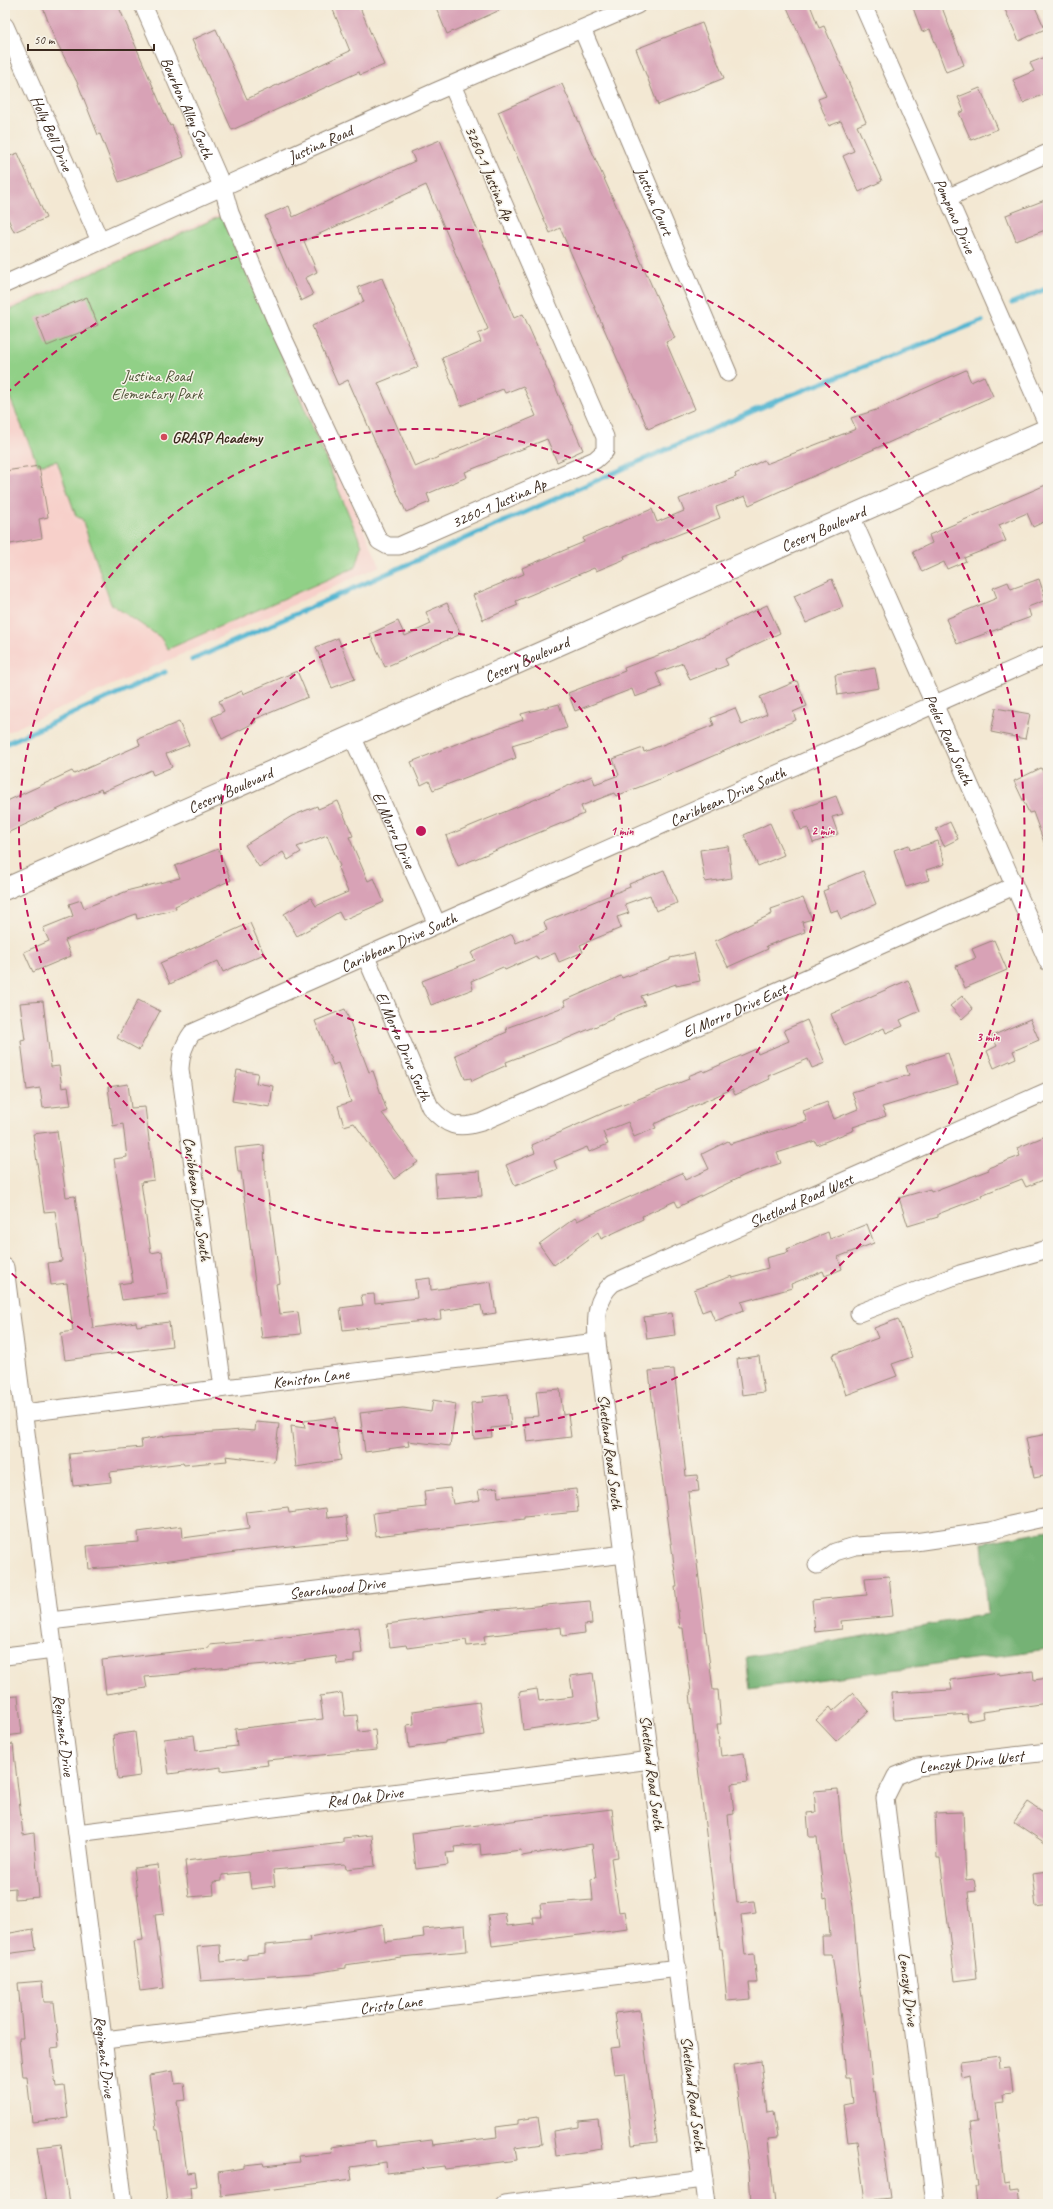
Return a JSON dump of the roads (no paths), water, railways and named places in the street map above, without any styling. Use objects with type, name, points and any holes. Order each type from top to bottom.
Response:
[{"type":"main road","name":"Cesery Boulevard","points":[[5,889],[1048,429]]},
{"type":"street","name":"Bourbon Alley South","points":[[143,5],[223,188]]},
{"type":"street","name":"Justina Road","points":[[5,284],[452,85],[637,5]]},
{"type":"street","name":"Pompano Drive","points":[[863,5],[1048,426]]},
{"type":"street","name":"Holly Bell Drive","points":[[5,26],[100,241]]},
{"type":"street","name":"Justina Court","points":[[582,29],[728,373]]},
{"type":"street","name":"3260-1 Justina Ap","points":[[223,188],[230,213],[282,333],[379,540],[388,546],[399,546],[595,460],[605,451],[605,437],[452,85]]},
{"type":"street","points":[[947,198],[1048,153]]},
{"type":"street","name":"Peeler Road South","points":[[851,516],[1048,962]]},
{"type":"street","name":"Caribbean Drive South","points":[[222,1388],[180,1069],[181,1056],[185,1043],[192,1032],[366,957],[437,924],[1048,654]]},
{"type":"street","name":"El Morro Drive","points":[[352,736],[437,924]]},
{"type":"street","name":"El Morro Drive East","points":[[454,1125],[467,1127],[482,1122],[1014,886]]},
{"type":"street","name":"El Morro Drive South","points":[[366,957],[430,1107],[441,1119],[454,1125]]},
{"type":"street","name":"Shetland Road West","points":[[597,1342],[596,1314],[600,1299],[613,1283],[1048,1091]]},
{"type":"street","points":[[859,1313],[960,1274],[1048,1249]]},
{"type":"street","name":"Regiment Drive","points":[[5,1267],[77,1833],[105,2040],[124,2204]]},
{"type":"street","name":"Keniston Lane","points":[[24,1413],[597,1342]]},
{"type":"street","name":"Shetland Road South","points":[[597,1342],[708,2204]]},
{"type":"street","points":[[817,1565],[835,1552],[855,1546],[933,1540],[990,1531],[1048,1517]]},
{"type":"street","name":"Searchwood Drive","points":[[50,1621],[625,1554]]},
{"type":"street","points":[[5,1656],[54,1650]]},
{"type":"street","name":"Lenczyk Drive West","points":[[896,1776],[918,1767],[1048,1752]]},
{"type":"street","name":"Red Oak Drive","points":[[77,1833],[651,1760]]},
{"type":"street","name":"Lenczyk Drive","points":[[896,1776],[885,1798],[935,2204]]},
{"type":"street","name":"Cristo Lane","points":[[105,2040],[678,1968]]},
{"type":"street","points":[[504,2204],[704,2179]]},
{"type":"waterway","points":[[1012,303],[1048,288]]},
{"type":"waterway","points":[[192,660],[778,400],[982,321]]},
{"type":"waterway","points":[[5,744],[165,672]]},
{"type":"place","name":"GRASP Academy","points":[[164,437]]},
{"type":"park label","name":"Justina Road Elementary Park","points":[[157,384]]}]
